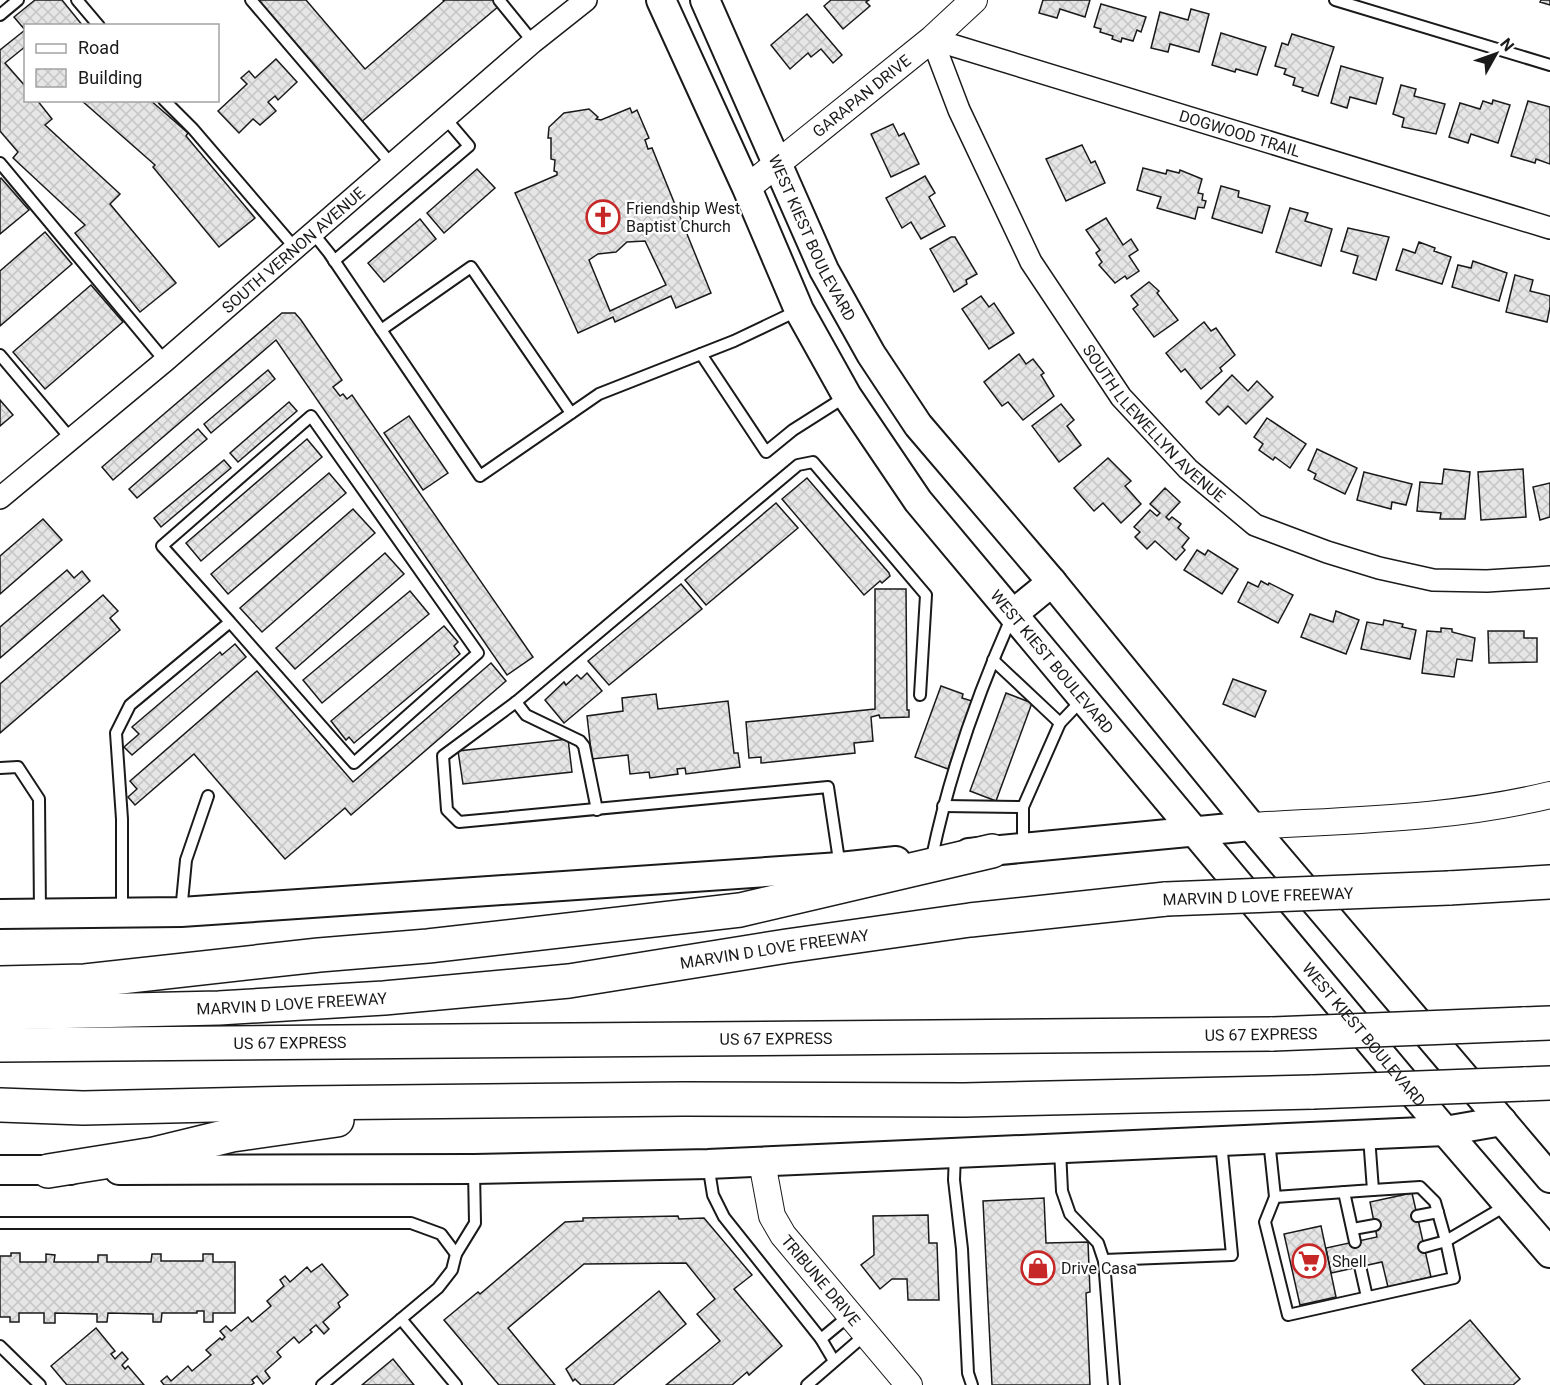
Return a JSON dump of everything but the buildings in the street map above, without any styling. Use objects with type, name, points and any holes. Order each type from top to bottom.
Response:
[{"type":"highway","points":[[0,983],[85,981],[319,955],[428,946],[740,910],[1007,849]]},
{"type":"highway","name":"MARVIN D LOVE FREEWAY","points":[[0,1013],[219,1008],[384,998],[570,981],[787,946],[970,920],[1166,899],[1550,882]]},
{"type":"highway","name":"US 67 EXPRESS","points":[[0,1045],[1273,1034],[1536,1023]]},
{"type":"highway","points":[[0,1105],[83,1108],[672,1099],[964,1100],[1537,1084]]},
{"type":"highway","points":[[48,1171],[154,1154],[232,1135],[387,1113],[436,1102]]},
{"type":"main road","name":"WEST KIEST BOULEVARD","points":[[661,0],[747,188],[794,300],[847,396],[918,501],[1445,1131],[1550,1253]]},
{"type":"main road","name":"WEST KIEST BOULEVARD","points":[[711,2],[824,270],[871,354],[918,425],[1052,582],[1251,826],[1550,1178]]},
{"type":"main road","points":[[794,300],[824,270]]},
{"type":"main road","points":[[1013,614],[1052,582]]},
{"type":"main road","points":[[0,914],[181,912],[840,867],[1251,826]]},
{"type":"main road","points":[[0,1170],[474,1169],[708,1164],[1445,1131],[1502,1121]]},
{"type":"street","name":"SOUTH VERNON AVENUE","points":[[0,498],[165,361],[533,42],[586,0]]},
{"type":"street","name":"GARAPAN DRIVE","points":[[747,188],[932,39],[974,0]]},
{"type":"street","name":"DOGWOOD TRAIL","points":[[932,39],[1550,228]]},
{"type":"street","name":"SOUTH LLEWELLYN AVENUE","points":[[932,39],[959,110],[1031,262],[1121,397],[1188,469],[1255,525],[1327,552],[1379,568],[1432,580],[1486,581],[1550,577]]},
{"type":"street","points":[[1251,826],[1425,816],[1506,806],[1550,795]]},
{"type":"street","name":"TRIBUNE DRIVE","points":[[762,1162],[767,1198],[777,1225],[797,1254],[909,1385]]},
{"type":"lane","points":[[0,15],[18,0]]},
{"type":"lane","points":[[77,0],[97,24]]},
{"type":"lane","points":[[251,0],[392,165]]},
{"type":"lane","points":[[499,0],[533,42]]},
{"type":"lane","points":[[1335,0],[1550,64]]},
{"type":"lane","points":[[166,102],[193,129],[295,248]]},
{"type":"lane","points":[[334,261],[469,146],[446,119]]},
{"type":"lane","points":[[0,163],[165,361]]},
{"type":"lane","points":[[313,233],[480,476],[599,394],[734,341],[794,300]]},
{"type":"lane","points":[[381,330],[471,267],[571,414]]},
{"type":"lane","points":[[702,354],[766,452],[794,430],[847,396]]},
{"type":"lane","points":[[0,356],[71,439]]},
{"type":"lane","points":[[311,416],[478,653],[354,763],[230,622],[162,546],[311,416]]},
{"type":"lane","points":[[840,867],[828,787],[459,822],[447,810],[443,756],[516,702],[798,465],[813,462],[926,595],[920,695]]},
{"type":"lane","points":[[932,857],[943,806],[993,660],[1013,614]]},
{"type":"lane","points":[[122,913],[122,819],[116,733],[130,705],[230,622]]},
{"type":"lane","points":[[993,660],[1060,723]]},
{"type":"lane","points":[[1007,849],[1060,723],[1084,697]]},
{"type":"lane","points":[[516,702],[526,715],[580,741],[584,746],[597,810]]},
{"type":"lane","points":[[0,768],[18,767],[39,799],[39,913]]},
{"type":"lane","points":[[181,912],[186,860],[208,796]]},
{"type":"lane","points":[[943,806],[1023,807]]},
{"type":"lane","points":[[1369,1135],[1373,1190]]},
{"type":"lane","points":[[1269,1139],[1275,1197],[1265,1222],[1288,1315],[1454,1278],[1436,1202],[1420,1187],[1275,1197]]},
{"type":"lane","points":[[1104,1260],[1232,1256],[1221,1141]]},
{"type":"lane","points":[[1060,1149],[1062,1191],[1070,1214],[1098,1243],[1104,1260],[1114,1385]]},
{"type":"lane","points":[[955,1154],[954,1180],[962,1249],[968,1374],[972,1385]]},
{"type":"lane","points":[[708,1164],[713,1195],[724,1217],[821,1339],[834,1361]]},
{"type":"lane","points":[[322,1385],[438,1288],[452,1270],[456,1254],[475,1223],[474,1169]]},
{"type":"lane","points":[[1344,1192],[1355,1242]]},
{"type":"lane","points":[[1424,1247],[1446,1241],[1508,1205]]},
{"type":"lane","points":[[1417,1216],[1438,1212]]},
{"type":"lane","points":[[0,1224],[411,1223],[441,1234],[456,1254]]},
{"type":"lane","points":[[1353,1229],[1375,1225]]},
{"type":"lane","points":[[1360,1266],[1367,1298]]},
{"type":"lane","points":[[821,1339],[850,1315]]},
{"type":"lane","points":[[401,1319],[456,1385]]},
{"type":"lane","points":[[807,1385],[866,1334]]},
{"type":"lane","points":[[0,1346],[40,1385]]},
{"type":"place","name":"Friendship West Baptist Church","points":[[603,217]]},
{"type":"place","name":"Shell","points":[[1309,1261]]},
{"type":"place","name":"Drive Casa","points":[[1038,1268]]}]
